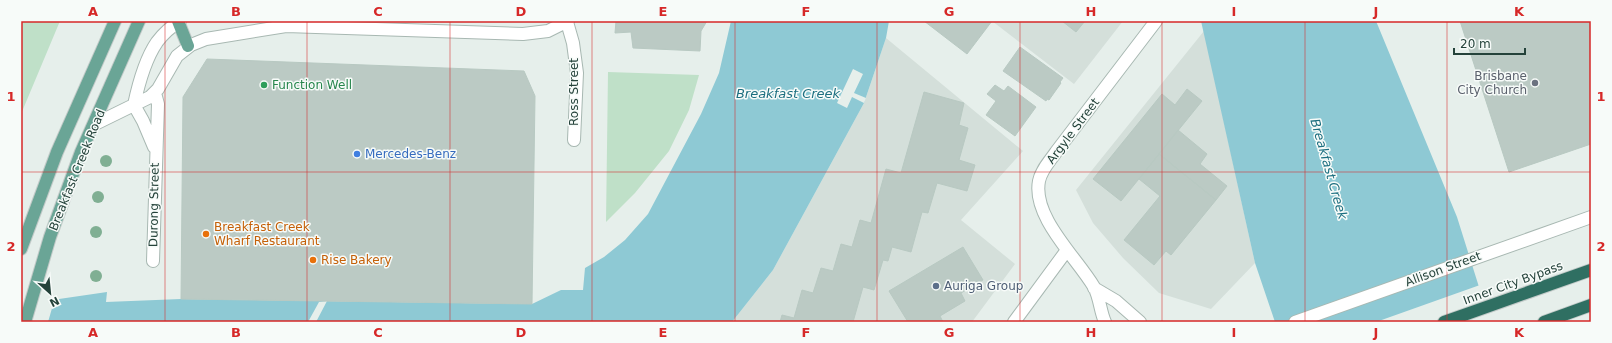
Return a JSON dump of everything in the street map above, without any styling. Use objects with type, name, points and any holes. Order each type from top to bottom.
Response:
[{"type":"highway","name":"Inner City Bypass","points":[[1444,322],[1591,270]]},
{"type":"highway","points":[[1544,322],[1591,305]]},
{"type":"main road","name":"Breakfast Creek Road","points":[[21,249],[57,152],[115,21]]},
{"type":"main road","name":"Breakfast Creek Road","points":[[24,322],[50,237],[82,152],[139,21]]},
{"type":"main road","points":[[179,21],[188,46]]},
{"type":"street","points":[[134,105],[136,93],[154,48],[158,41],[179,21]]},
{"type":"street","points":[[265,21],[286,26]]},
{"type":"street","name":"Argyle Street","points":[[1106,322],[1094,288],[1067,250],[1041,207],[1038,194],[1039,180],[1045,167],[1056,152],[1156,21]]},
{"type":"street","points":[[95,124],[155,93],[177,56],[188,46],[206,38],[286,26],[523,34],[548,31],[567,22]]},
{"type":"street","name":"Ross Street","points":[[567,22],[573,43],[576,73],[574,140]]},
{"type":"street","name":"Durong Street","points":[[152,261],[158,104],[155,93]]},
{"type":"street","name":"Durong Street","points":[[134,105],[156,150]]},
{"type":"street","name":"Allison Street","points":[[1294,322],[1591,217]]},
{"type":"street","points":[[1014,322],[1067,250]]},
{"type":"street","name":"Argyle Street","points":[[1094,288],[1116,301],[1140,322]]},
{"type":"shaded area","points":[[992,21],[1123,21],[1074,84]]},
{"type":"shaded area","points":[[1204,31],[1255,263],[1211,309],[1159,293],[1123,258],[1093,223],[1076,190]]},
{"type":"shaded area","points":[[886,38],[1023,151],[961,220],[1015,264],[972,322],[732,322],[773,270],[864,103]]},
{"type":"green space","points":[[21,21],[60,21],[21,114]]},
{"type":"green space","points":[[608,72],[699,75],[689,110],[669,151],[635,193],[606,222]]},
{"type":"water","name":"Breakfast Creek","points":[[731,21],[889,21],[886,38],[864,103],[773,270],[732,322],[21,322],[21,309],[59,299],[107,292],[106,302],[181,299],[532,304],[561,290],[583,290],[585,268],[604,257],[625,240],[648,214],[701,114],[719,73]]},
{"type":"water","name":"Breakfast Creek","points":[[1201,21],[1376,21],[1457,217],[1490,322],[1275,322],[1255,263]]},
{"type":"pier","points":[[853,69],[863,74],[854,93],[866,98],[864,103],[852,97],[847,108],[837,103]]},
{"type":"pier","points":[[1480,285],[1492,322],[1376,322]]},
{"type":"pier","points":[[55,298],[48,322],[21,322],[21,307]]},
{"type":"pier","points":[[327,301],[316,322],[308,322],[319,302]]},
{"type":"building","points":[[616,21],[707,21],[701,31],[700,51],[633,48],[631,32],[615,33]]},
{"type":"building","points":[[924,21],[992,21],[967,54]]},
{"type":"building","points":[[1062,21],[1085,21],[1076,32]]},
{"type":"building","name":"Brisbane City Church","points":[[1460,21],[1591,21],[1591,144],[1509,172]]},
{"type":"building","points":[[1020,47],[1063,78],[1049,100],[1047,99],[1046,101],[1003,71]]},
{"type":"building","points":[[207,59],[524,71],[535,96],[532,304],[181,299],[183,97]]},
{"type":"building","points":[[995,85],[1004,91],[1008,86],[1036,107],[1015,136],[986,115],[996,101],[987,94]]},
{"type":"building","points":[[1187,89],[1202,101],[1121,201],[1093,179],[1162,94],[1175,105]]},
{"type":"building","points":[[924,92],[964,103],[959,125],[968,128],[959,160],[975,165],[967,191],[937,183],[928,213],[922,212],[911,252],[892,247],[888,261],[883,260],[874,290],[863,287],[853,322],[780,322],[782,315],[794,318],[802,290],[813,293],[821,268],[833,271],[841,244],[852,247],[860,220],[871,223],[886,169],[901,173]]},
{"type":"building","points":[[1178,130],[1207,154],[1200,164],[1227,186],[1216,200],[1159,154]]},
{"type":"building","points":[[1159,154],[1216,200],[1171,255],[1166,251],[1154,265],[1124,240],[1160,196],[1139,179]]},
{"type":"building","name":"Auriga Group","points":[[963,247],[983,280],[961,293],[965,301],[940,316],[943,322],[908,322],[889,291]]},
{"type":"place","name":"Brisbane City Church","points":[[1535,83]]},
{"type":"place","name":"Function Well","points":[[264,85]]},
{"type":"place","name":"Mercedes-Benz","points":[[357,154]]},
{"type":"place","name":"Breakfast Creek Wharf Restaurant","points":[[206,234]]},
{"type":"place","name":"Rise Bakery","points":[[313,260]]},
{"type":"place","name":"Auriga Group","points":[[936,286]]}]
